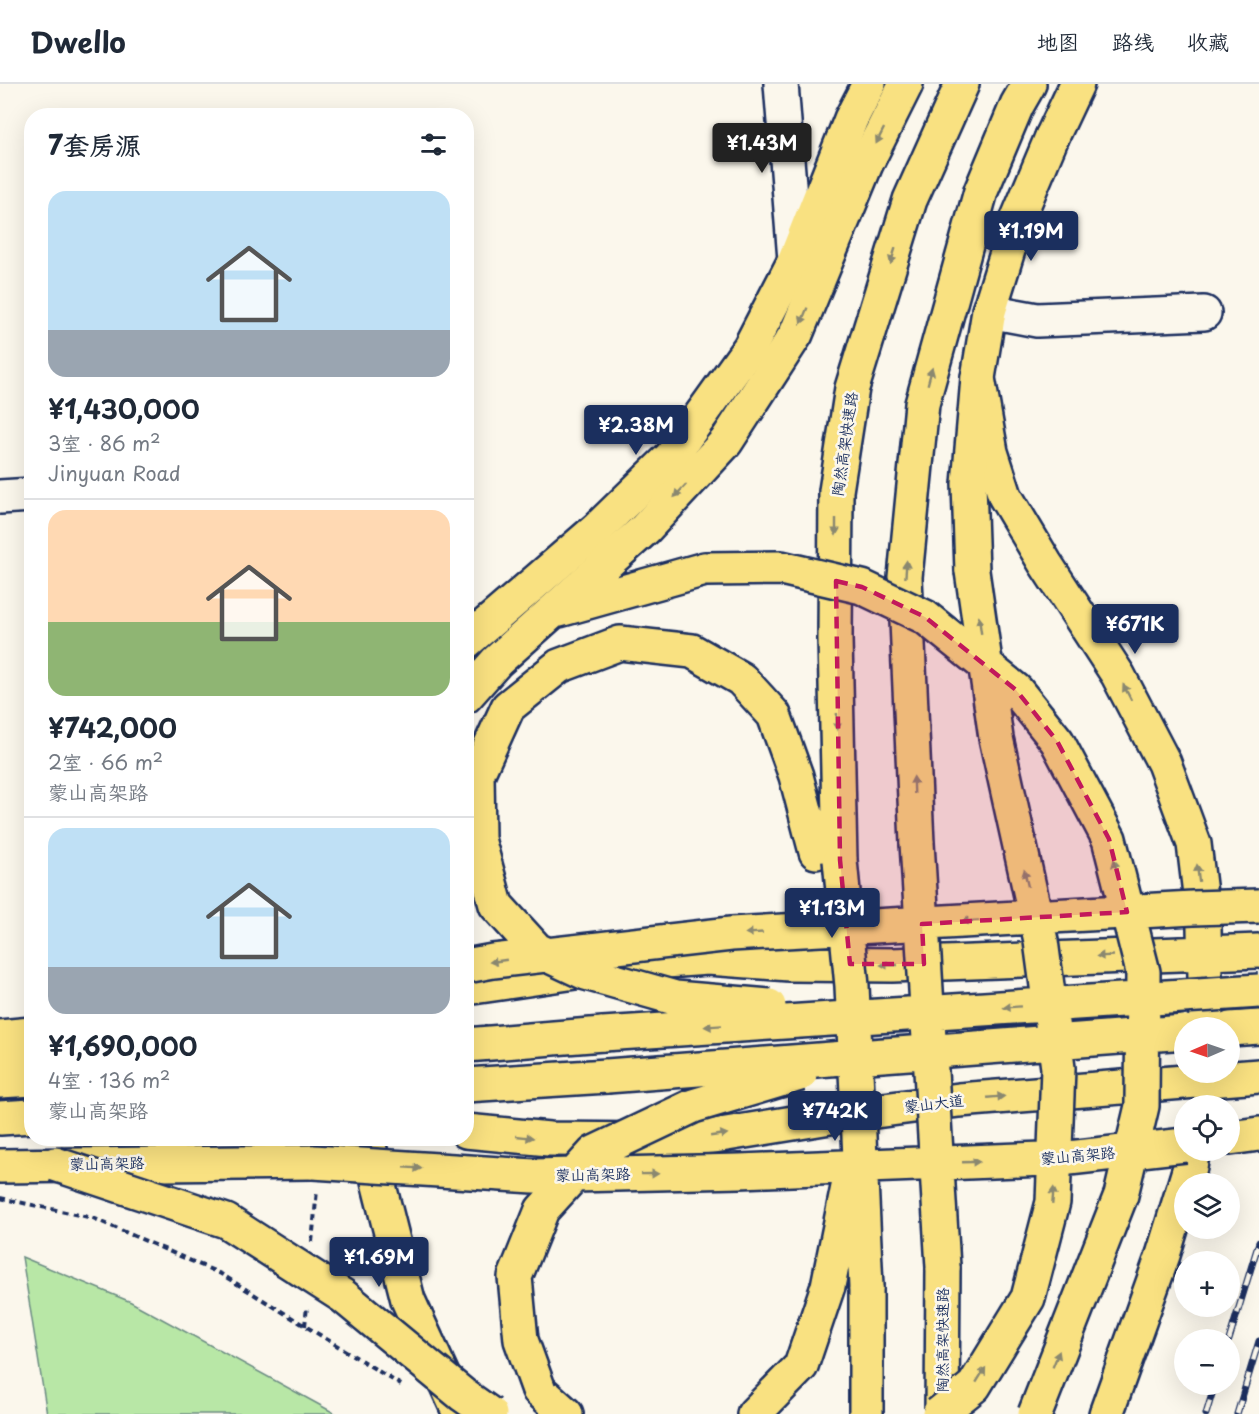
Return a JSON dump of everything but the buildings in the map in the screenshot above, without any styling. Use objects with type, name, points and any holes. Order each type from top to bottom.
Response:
[{"type":"main road","points":[[474,635],[596,530],[671,457],[750,347],[795,260],[851,119],[869,84]]},
{"type":"main road","points":[[474,687],[497,661],[645,529],[726,442],[796,334],[866,164],[906,84]]},
{"type":"main road","name":"陶然高架快速路","points":[[828,856],[836,639],[836,490],[852,388],[907,211],[962,84]]},
{"type":"main road","name":"陶然高架快速路","points":[[940,1414],[943,1267],[917,843],[905,576],[922,404],[981,190],[1017,105],[1029,84]]},
{"type":"main road","points":[[940,1414],[974,1386],[1028,1298],[1053,1202],[1058,1068],[1041,941],[996,738],[972,571],[969,484],[978,378],[989,311],[1018,218],[1077,84]]},
{"type":"main road","points":[[978,378],[991,452],[1005,496],[1118,675],[1164,763],[1194,844],[1206,952],[1206,1017]]},
{"type":"main road","points":[[553,612],[705,569],[781,568],[862,587],[925,617],[934,624],[1016,690],[1057,741],[1109,839],[1143,972],[1142,1106],[1121,1195],[1035,1414]]},
{"type":"main road","points":[[866,1414],[867,1287],[858,1136],[852,986],[828,856],[774,715],[741,679],[692,651],[620,643],[559,666],[507,707],[477,775],[478,839],[496,905],[537,950],[586,973],[675,998],[872,1016]]},
{"type":"main road","points":[[474,964],[731,934],[1259,906]]},
{"type":"main road","points":[[474,987],[637,963],[708,958],[789,964],[892,965],[1259,951]]},
{"type":"main road","points":[[474,1044],[1259,991]]},
{"type":"main road","points":[[1240,1028],[1259,1027]]},
{"type":"main road","points":[[474,1084],[1174,1033]]},
{"type":"main road","points":[[0,1037],[24,1035]]},
{"type":"main road","points":[[566,1414],[539,1390],[521,1340],[515,1277],[542,1210],[594,1153],[693,1106],[867,1055]]},
{"type":"main road","points":[[0,1059],[24,1057]]},
{"type":"main road","name":"蒙山大道","points":[[474,1132],[549,1139],[653,1140],[714,1136],[830,1117],[959,1100],[1204,1086],[1259,1076]]},
{"type":"main road","points":[[0,1081],[24,1080]]},
{"type":"main road","points":[[0,1118],[24,1116]]},
{"type":"main road","points":[[0,1135],[24,1133]]},
{"type":"main road","points":[[1240,1137],[1259,1134]]},
{"type":"main road","points":[[754,1414],[801,1366],[828,1286],[858,1136]]},
{"type":"main road","points":[[369,1146],[408,1300],[460,1414]]},
{"type":"main road","name":"蒙山高架路","points":[[0,1166],[313,1162],[534,1176],[740,1172],[1069,1158],[1174,1146]]},
{"type":"main road","points":[[1106,1414],[1163,1255],[1190,1161]]},
{"type":"main road","points":[[55,1164],[226,1221],[343,1296],[463,1395],[490,1414]]},
{"type":"street","points":[[781,84],[795,260]]},
{"type":"street","points":[[989,311],[1037,320],[1204,313]]},
{"type":"street","points":[[0,497],[24,496]]},
{"type":"path","points":[[312,1244],[317,1185]]},
{"type":"path","points":[[0,1198],[93,1218],[221,1274],[407,1389]]},
{"type":"path","points":[[305,1326],[307,1303]]},
{"type":"highlighted area","points":[[836,581],[862,587],[925,617],[1016,690],[1057,741],[1109,839],[1127,912],[922,924],[924,964],[850,964],[840,860]]},
{"type":"green space","points":[[22,1257],[131,1302],[336,1414],[47,1414]]},
{"type":"railway","points":[[1232,1329],[1259,1242]]},
{"type":"railway","points":[[1237,1414],[1259,1341]]},
{"type":"railway","points":[[1206,1414],[1212,1395]]}]
